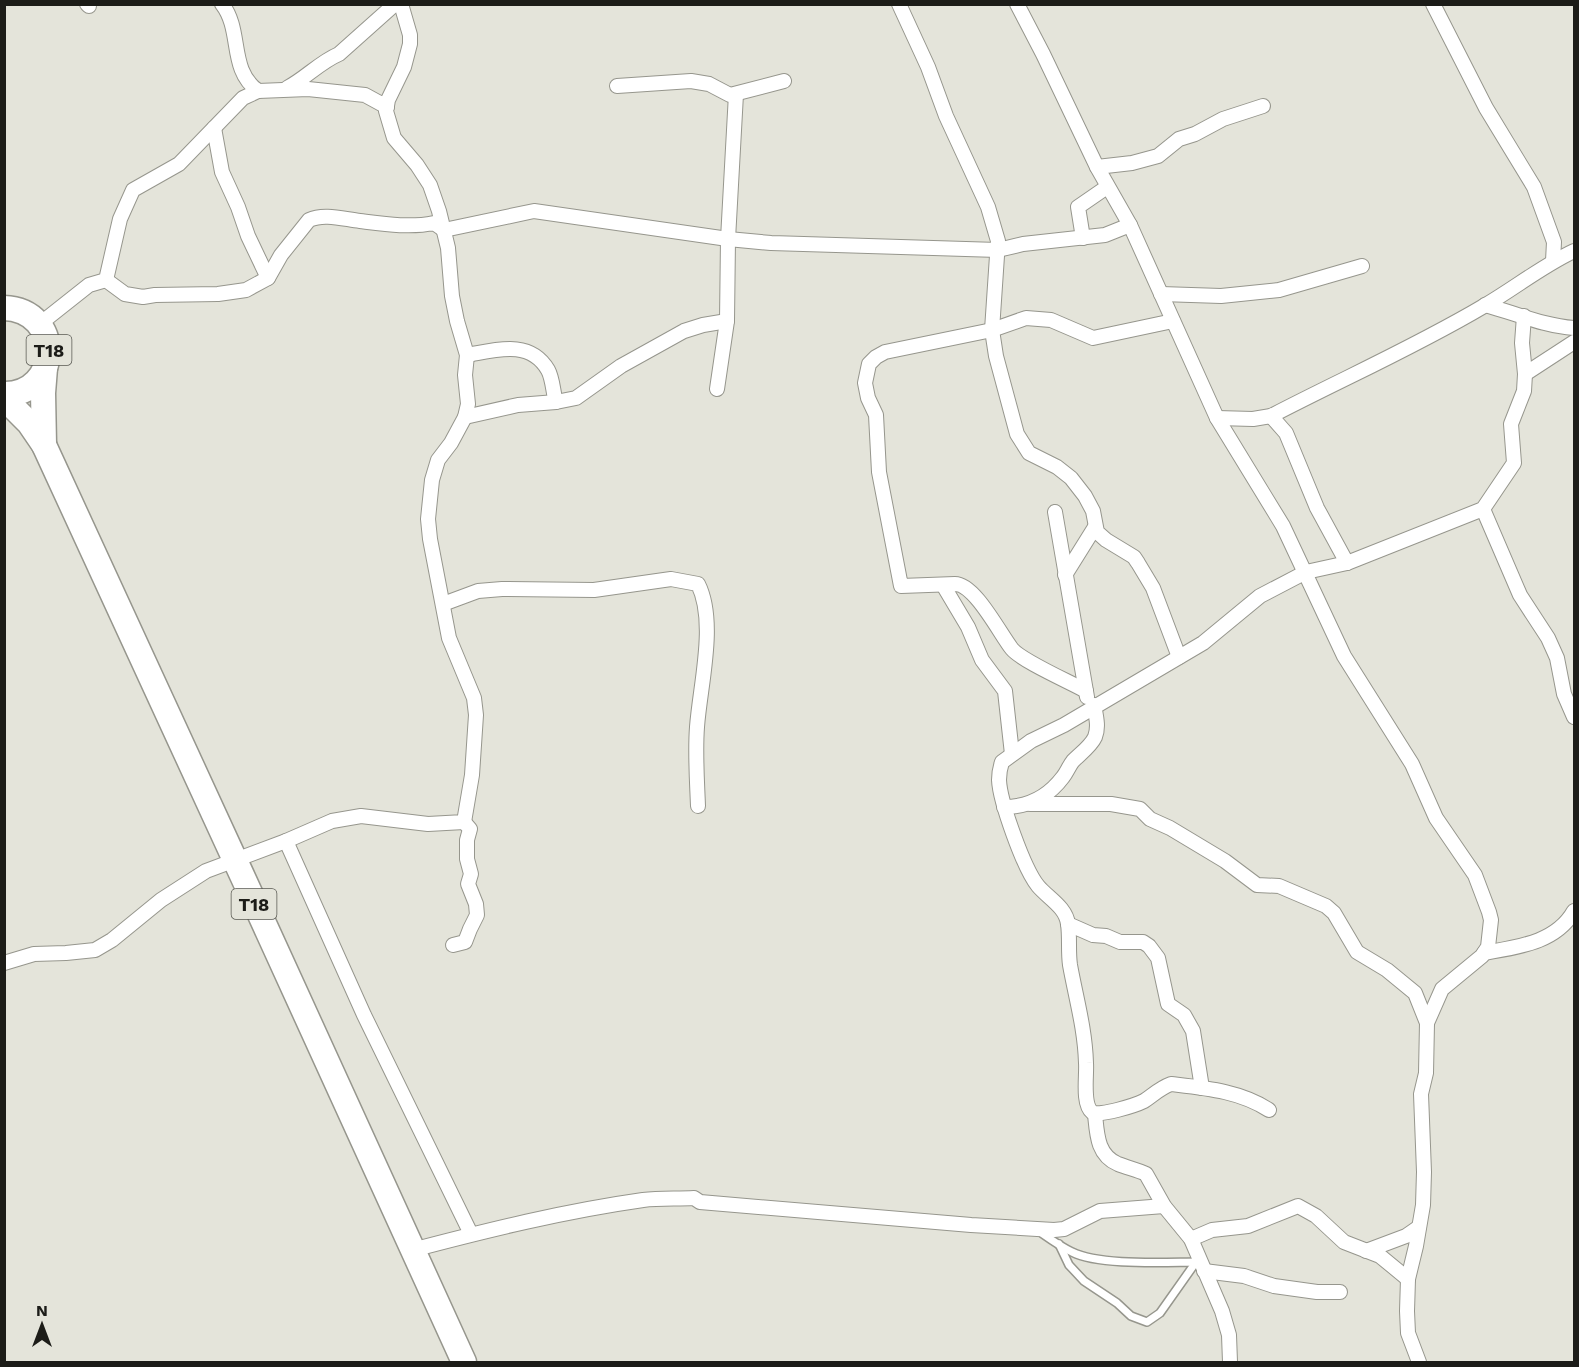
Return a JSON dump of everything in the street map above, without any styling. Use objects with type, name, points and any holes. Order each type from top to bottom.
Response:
[{"type":"highway","name":"T18","points":[[4,308],[24,312],[41,323],[49,349],[43,393],[44,445]]},
{"type":"highway","name":"T18","points":[[45,368],[41,376],[27,388],[4,396],[29,423],[44,445],[464,1362]]},
{"type":"street","points":[[222,4],[229,13],[237,59],[243,74],[258,91]]},
{"type":"street","points":[[280,91],[303,79],[328,58],[339,54],[395,4]]},
{"type":"street","points":[[401,4],[410,44],[404,66],[387,100],[386,111],[394,138],[430,184],[448,248],[455,313],[467,355],[465,375],[468,404],[465,417],[451,443],[438,460],[432,480],[429,529],[449,638],[474,698],[476,716],[472,775],[464,822]]},
{"type":"street","points":[[898,4],[928,67],[946,116],[988,207],[998,241],[992,330],[996,356],[1017,434],[1029,453],[1057,467],[1071,478],[1093,511],[1095,527],[1106,540],[1128,553],[1138,563],[1153,588],[1179,657]]},
{"type":"street","points":[[1017,4],[1107,187],[1130,225],[1217,418],[1284,526],[1344,656],[1407,755],[1436,818],[1475,875],[1491,920],[1490,938],[1484,953],[1442,989],[1427,1023],[1426,1073],[1421,1095],[1423,1205],[1408,1279],[1407,1327],[1419,1362]]},
{"type":"street","points":[[1433,4],[1486,108],[1534,187],[1554,242],[1552,261]]},
{"type":"street","points":[[617,86],[691,81],[709,84],[722,92],[736,94],[784,81]]},
{"type":"street","points":[[106,280],[120,219],[133,190],[174,168],[243,98],[258,91],[308,89],[365,95],[387,106]]},
{"type":"street","points":[[717,389],[727,321],[728,239],[736,94]]},
{"type":"street","points":[[1097,167],[1132,163],[1158,156],[1179,139],[1195,134],[1223,119],[1263,106]]},
{"type":"street","points":[[214,128],[222,172],[268,278]]},
{"type":"street","points":[[1083,238],[1078,207],[1107,187]]},
{"type":"street","points":[[106,280],[125,294],[143,297],[233,293],[246,290],[268,278],[281,255],[309,220],[324,216],[383,224],[434,223],[444,230],[534,211],[728,239],[998,250],[1023,244],[1105,235],[1130,225]]},
{"type":"street","points":[[1217,418],[1253,419],[1271,416],[1403,351],[1485,306],[1552,261],[1575,251]]},
{"type":"street","points":[[1161,294],[1221,296],[1279,290],[1362,266]]},
{"type":"street","points":[[41,323],[90,285],[106,280]]},
{"type":"street","points":[[1485,306],[1545,324],[1575,328]]},
{"type":"street","points":[[1269,1110],[1255,1101],[1237,1095],[1171,1084],[1143,1101],[1102,1114],[1095,1114],[1089,1109],[1086,1096],[1084,1026],[1070,965],[1068,924],[1063,910],[1039,886],[1029,872],[1004,807],[999,785],[1002,762],[1203,643],[1260,596],[1306,572],[1347,563],[1484,509],[1514,463],[1511,424],[1524,391],[1522,343],[1524,316]]},
{"type":"street","points":[[1086,691],[1016,653],[992,618],[963,585],[902,586],[900,584],[879,472],[876,415],[868,398],[865,378],[872,360],[885,352],[992,330],[1020,319],[1048,319],[1093,338],[1173,321]]},
{"type":"street","points":[[465,417],[518,405],[576,398],[621,366],[684,332],[703,325],[727,321]]},
{"type":"street","points":[[1525,374],[1575,342]]},
{"type":"street","points":[[467,355],[508,347],[531,354],[549,372],[556,402]]},
{"type":"street","points":[[1271,416],[1286,433],[1317,508],[1347,563]]},
{"type":"street","points":[[1484,509],[1520,595],[1548,638],[1560,670],[1564,694],[1575,717]]},
{"type":"street","points":[[1030,804],[1043,796],[1062,777],[1094,739],[1098,727],[1086,691],[1055,512]]},
{"type":"street","points":[[1065,575],[1095,527]]},
{"type":"street","points":[[442,604],[478,591],[494,589],[594,590],[671,579],[698,584],[704,596],[706,647],[697,728],[698,806]]},
{"type":"street","points":[[943,585],[961,614],[982,660],[1005,691],[1012,754]]},
{"type":"street","points":[[1004,807],[1030,804],[1111,804],[1140,809],[1150,819],[1170,828],[1225,861],[1257,885],[1280,886],[1326,906],[1334,913],[1357,952],[1387,969],[1415,993],[1427,1023]]},
{"type":"street","points":[[4,963],[34,954],[95,950],[112,940],[161,900],[206,871],[332,821],[361,816],[428,825],[464,822]]},
{"type":"street","points":[[453,945],[465,942],[477,915],[476,904],[468,884],[471,874],[467,849],[470,829],[464,822]]},
{"type":"street","points":[[286,841],[364,1015],[471,1234]]},
{"type":"street","points":[[1484,953],[1521,947],[1538,941],[1558,930],[1575,911]]},
{"type":"street","points":[[1068,924],[1093,935],[1106,936],[1120,942],[1143,942],[1154,951],[1158,958],[1168,1004],[1184,1015],[1193,1031],[1202,1088]]},
{"type":"street","points":[[1095,1114],[1097,1136],[1104,1154],[1118,1164],[1146,1174],[1164,1206],[1191,1239],[1200,1265],[1222,1311],[1229,1335],[1230,1362]]},
{"type":"street","points":[[412,1250],[471,1234],[582,1210],[635,1202],[694,1198],[700,1202],[1035,1229],[1064,1228],[1100,1211],[1164,1206]]},
{"type":"street","points":[[1191,1239],[1212,1230],[1248,1226],[1298,1206],[1316,1216],[1344,1242],[1389,1262],[1408,1279]]},
{"type":"street","points":[[1366,1251],[1406,1236],[1419,1227]]},
{"type":"street","points":[[1200,1265],[1274,1286],[1317,1292],[1340,1292]]},
{"type":"lane","points":[[1035,1229],[1072,1252],[1098,1258],[1200,1265]]},
{"type":"lane","points":[[1059,1244],[1069,1265],[1079,1277],[1117,1303],[1131,1316],[1147,1322],[1160,1313],[1200,1265]]}]
